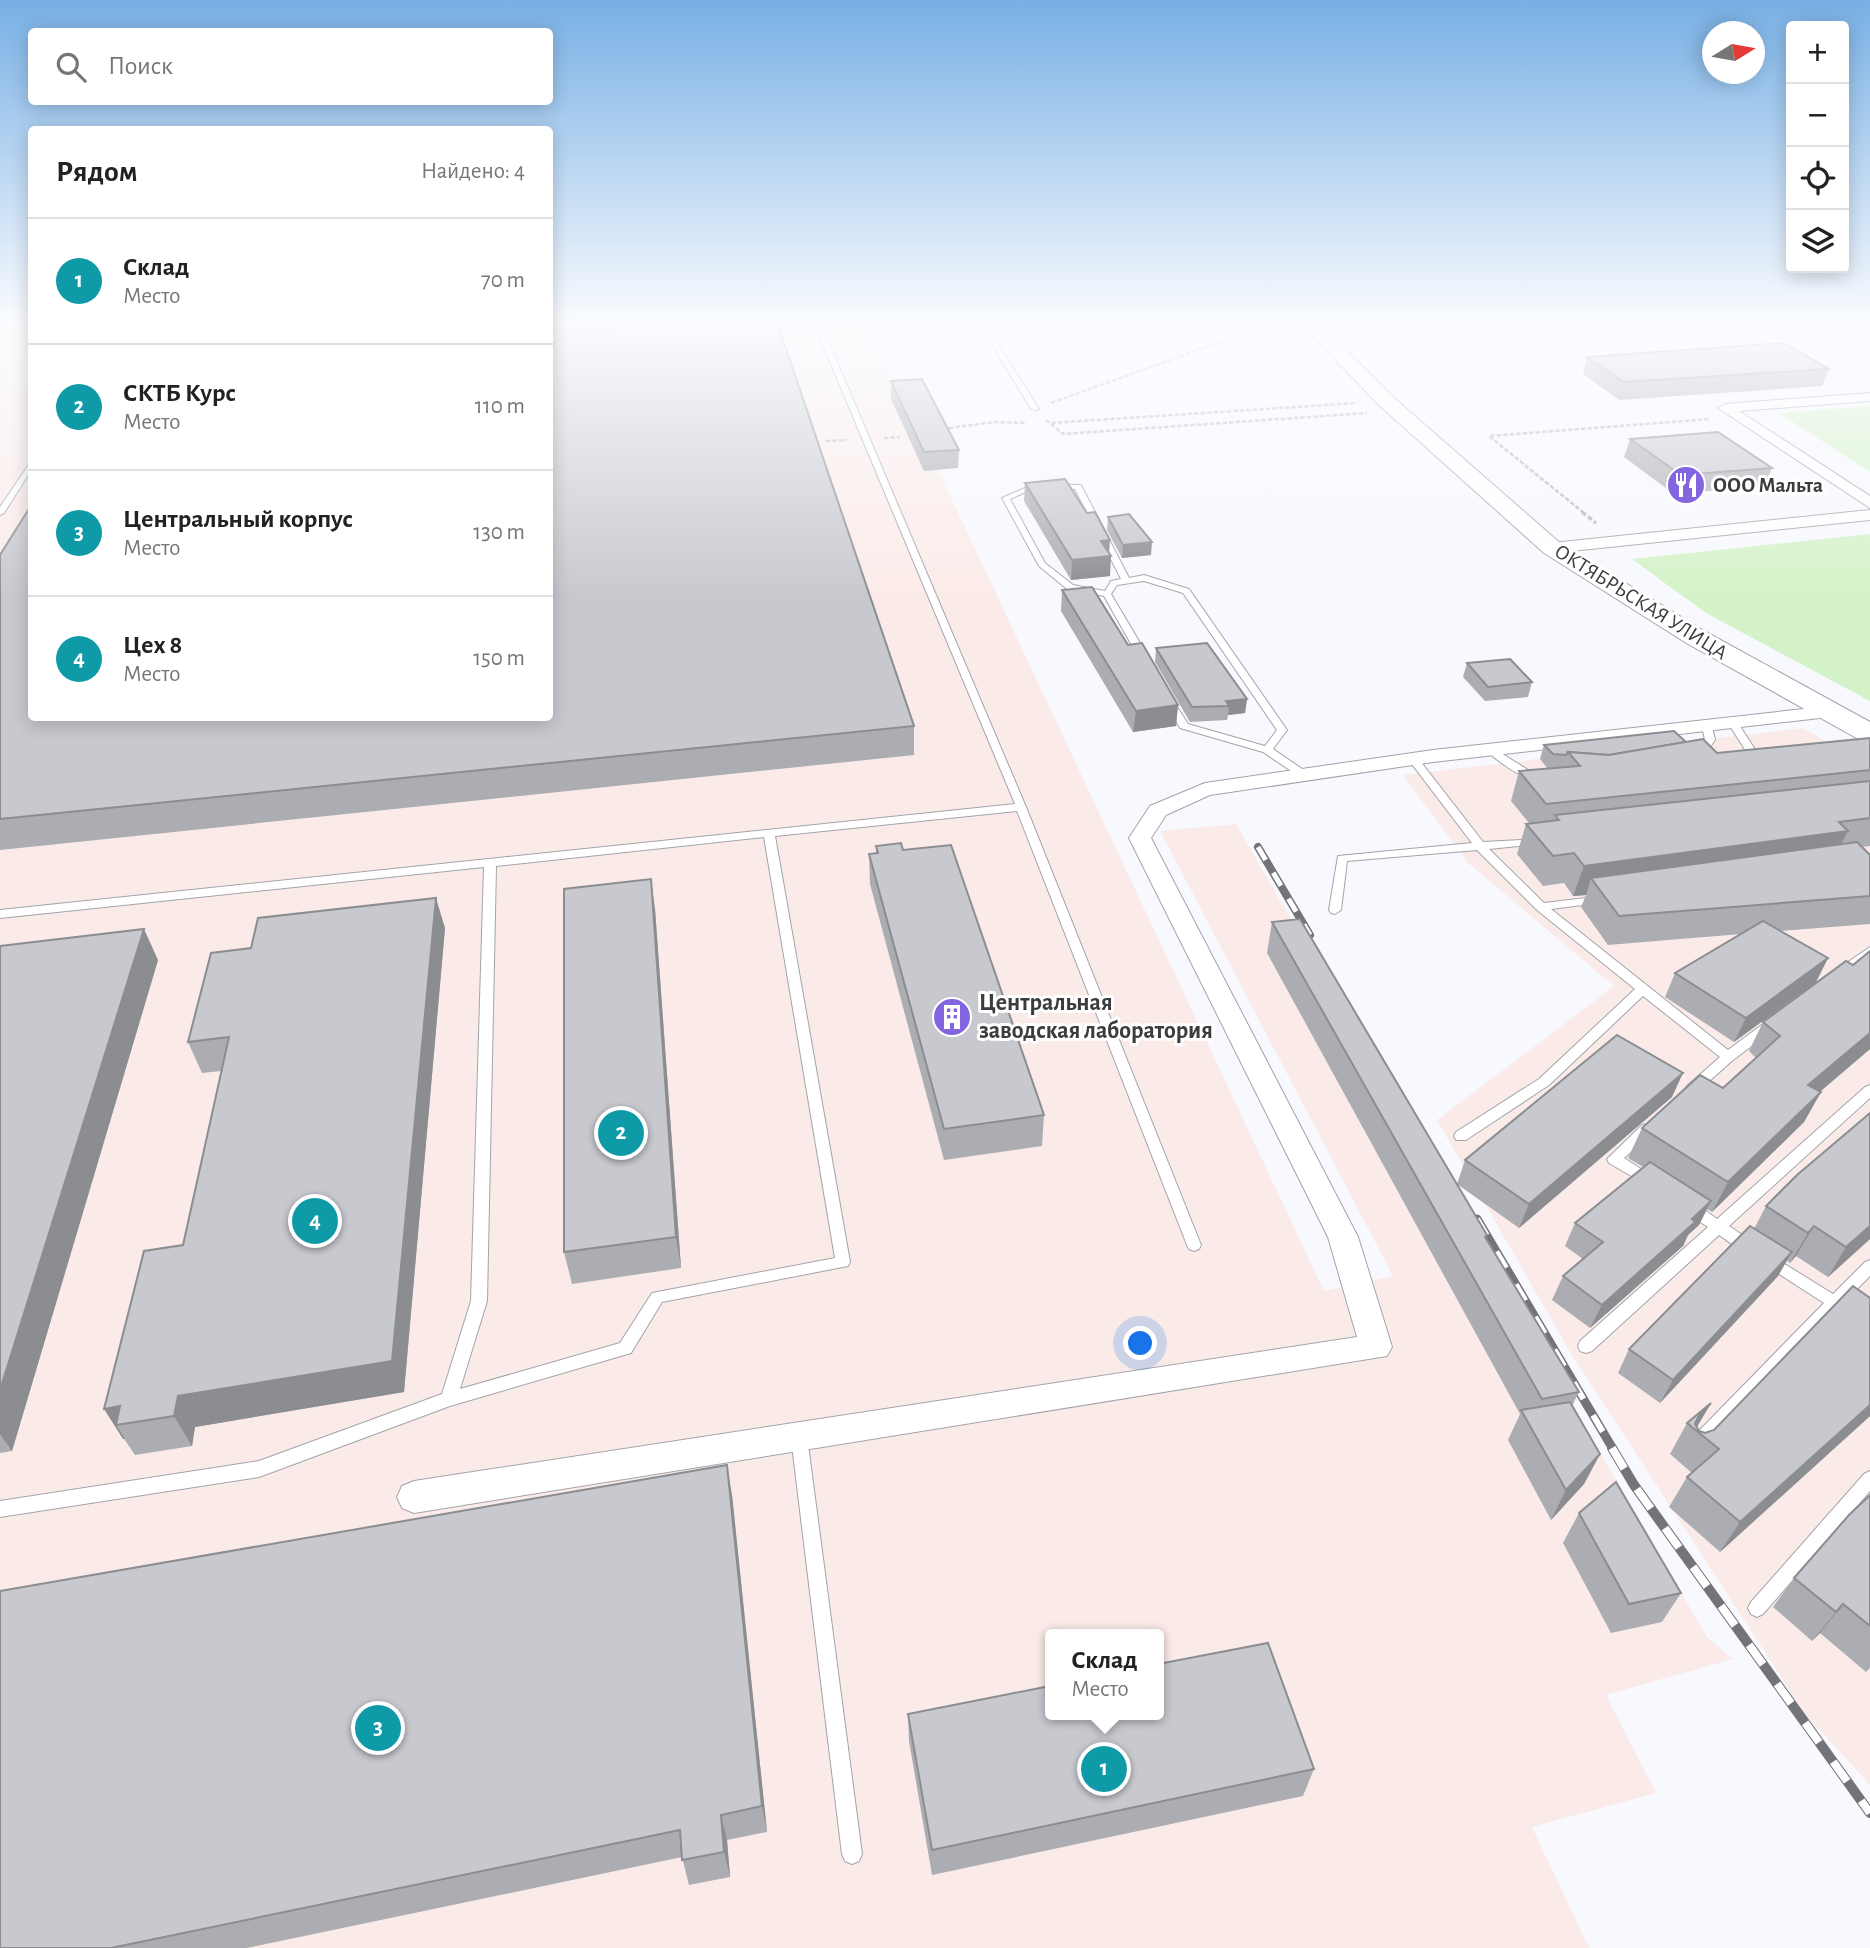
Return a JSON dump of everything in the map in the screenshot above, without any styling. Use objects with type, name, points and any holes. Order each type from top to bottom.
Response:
[{"type":"main road","name":"ОКТЯБРЬСКАЯ УЛИЦА","points":[[1403,416],[1552,548],[1697,638],[1870,734]]},
{"type":"street","points":[[1737,416],[1870,503]]},
{"type":"street","points":[[1552,548],[1616,539],[1870,515]]},
{"type":"street","points":[[414,1497],[1376,1347],[1343,1237],[1140,838],[1158,811],[1205,789],[1413,759],[1831,712]]},
{"type":"lane","points":[[856,416],[1021,807],[1194,1245]]},
{"type":"lane","points":[[0,513],[28,468]]},
{"type":"lane","points":[[1126,581],[1078,487],[1034,486],[1006,498],[1042,564],[1070,587],[1107,594],[1149,666]]},
{"type":"lane","points":[[1107,594],[1114,583],[1144,578],[1186,591],[1282,730],[1267,750]]},
{"type":"lane","points":[[1163,690],[1184,726],[1267,750],[1304,775]]},
{"type":"lane","points":[[1706,765],[1693,762],[1720,724],[1760,762],[1742,767]]},
{"type":"lane","points":[[1490,750],[1525,773],[1549,775]]},
{"type":"lane","points":[[1413,759],[1480,846],[1541,906],[1728,1057]]},
{"type":"lane","points":[[0,914],[1021,807]]},
{"type":"lane","points":[[0,1509],[259,1468],[449,1399],[625,1348],[657,1297],[843,1262],[769,833]]},
{"type":"lane","points":[[1335,910],[1342,858],[1548,839]]},
{"type":"lane","points":[[449,1399],[479,1301],[490,863]]},
{"type":"lane","points":[[1541,906],[1609,897]]},
{"type":"lane","points":[[1826,984],[1870,951]]},
{"type":"lane","points":[[1461,1136],[1544,1082],[1643,989]]},
{"type":"lane","points":[[1676,1103],[1728,1057],[1783,1016]]},
{"type":"lane","points":[[1586,1346],[1870,1090]]},
{"type":"lane","points":[[1656,1122],[1614,1159],[1870,1325]]},
{"type":"lane","points":[[1688,1454],[1870,1266]]},
{"type":"lane","points":[[799,1437],[852,1854]]},
{"type":"lane","points":[[1758,1608],[1870,1479]]},
{"type":"path","points":[[1042,416],[1063,433],[1271,416]]},
{"type":"path","points":[[949,428],[995,422],[1050,423],[1193,416]]},
{"type":"path","points":[[1616,539],[1489,436],[1713,416]]},
{"type":"shaded area","points":[[0,416],[28,416],[28,721],[553,721],[553,416],[910,416],[938,470],[1324,1291],[1393,1276],[1160,831],[1236,824],[1707,1637],[1733,1659],[1606,1695],[1656,1793],[1532,1827],[1589,1948],[0,1948]]},
{"type":"shaded area","points":[[1803,728],[1870,767],[1870,1785],[1805,1714],[1570,1352],[1437,1120],[1614,986],[1468,863],[1403,775]]},
{"type":"green space","points":[[1783,416],[1870,416],[1870,472]]},
{"type":"green space","points":[[1870,534],[1870,701],[1706,613],[1632,559]]},
{"type":"building","points":[[553,416],[809,416],[914,726],[0,819],[0,555],[28,510],[28,721],[553,721]]},
{"type":"building","points":[[907,416],[941,416],[959,450],[924,452]]},
{"type":"building","points":[[1718,432],[1772,468],[1681,475],[1630,439]]},
{"type":"building","points":[[1065,479],[1087,513],[1095,512],[1110,540],[1101,541],[1111,556],[1072,560],[1025,483]]},
{"type":"building","points":[[1129,514],[1152,542],[1123,545],[1108,517]]},
{"type":"building","points":[[1092,587],[1128,645],[1142,643],[1178,705],[1136,711],[1062,590]]},
{"type":"building","points":[[1207,643],[1247,699],[1226,701],[1229,706],[1192,707],[1156,648]]},
{"type":"building","points":[[1510,659],[1532,682],[1488,687],[1467,663]]},
{"type":"building","points":[[1674,731],[1686,742],[1609,755],[1568,752],[1566,755],[1553,754],[1544,745]]},
{"type":"building","points":[[1870,738],[1870,770],[1546,804],[1519,771],[1580,766],[1568,752],[1609,755],[1703,739],[1717,753]]},
{"type":"building","points":[[1870,781],[1870,818],[1839,822],[1848,831],[1584,866],[1574,853],[1553,856],[1526,824],[1559,820],[1555,815]]},
{"type":"building","points":[[1857,842],[1870,855],[1870,896],[1619,916],[1591,878]]},
{"type":"building","name":"Центральная заводская лаборатория","points":[[901,843],[903,850],[951,845],[1044,1115],[944,1129],[869,854],[878,853],[876,846]]},
{"type":"building","points":[[651,879],[676,1237],[564,1252],[564,889]]},
{"type":"building","points":[[436,898],[392,1361],[178,1396],[174,1416],[116,1425],[120,1406],[104,1409],[144,1251],[183,1245],[229,1037],[188,1042],[211,953],[251,948],[258,918]]},
{"type":"building","points":[[1300,919],[1487,1235],[1485,1237],[1579,1392],[1542,1399],[1272,922]]},
{"type":"building","points":[[1763,921],[1828,958],[1746,1018],[1675,973]]},
{"type":"building","points":[[144,929],[0,1390],[0,946]]},
{"type":"building","points":[[1870,951],[1870,1033],[1808,1085],[1821,1092],[1728,1182],[1642,1128],[1700,1075],[1723,1088],[1780,1036],[1763,1022],[1846,961],[1853,965]]},
{"type":"building","points":[[1617,1035],[1683,1073],[1529,1204],[1465,1160]]},
{"type":"building","points":[[1870,1113],[1870,1226],[1846,1247],[1814,1226],[1808,1233],[1766,1206],[1797,1175]]},
{"type":"building","points":[[1650,1162],[1711,1201],[1692,1219],[1695,1222],[1602,1305],[1563,1276],[1603,1242],[1575,1223]]},
{"type":"building","points":[[1750,1226],[1792,1252],[1673,1380],[1629,1349]]},
{"type":"building","points":[[1853,1286],[1870,1298],[1870,1405],[1740,1522],[1687,1477],[1719,1449],[1687,1423],[1711,1403],[1695,1424],[1699,1431],[1705,1433],[1714,1430]]},
{"type":"building","points":[[1570,1402],[1600,1454],[1566,1490],[1521,1410]]},
{"type":"building","points":[[727,1465],[762,1806],[721,1815],[724,1852],[682,1860],[680,1830],[111,1948],[0,1948],[0,1591]]},
{"type":"building","points":[[1616,1482],[1681,1593],[1629,1604],[1579,1513]]},
{"type":"building","points":[[1870,1495],[1870,1626],[1843,1604],[1836,1612],[1794,1578]]},
{"type":"building","points":[[1268,1643],[1314,1769],[932,1850],[908,1714],[1045,1687],[1045,1720],[1164,1720],[1164,1663]]},
{"type":"railway","points":[[1258,847],[1310,935]]},
{"type":"railway","points":[[1477,1219],[1613,1449]]},
{"type":"railway","points":[[1612,1448],[1634,1485],[1870,1813]]},
{"type":"place","name":"ООО Мальта","points":[[1686,485]]},
{"type":"place","name":"Центральная заводская лаборатория","points":[[952,1017]]},
{"type":"place","name":"СКТБ Курс","points":[[621,1133]]},
{"type":"place","name":"Цех 8","points":[[315,1221]]},
{"type":"place","name":"Центральный корпус","points":[[378,1728]]},
{"type":"place","name":"Склад","points":[[1104,1769]]}]
